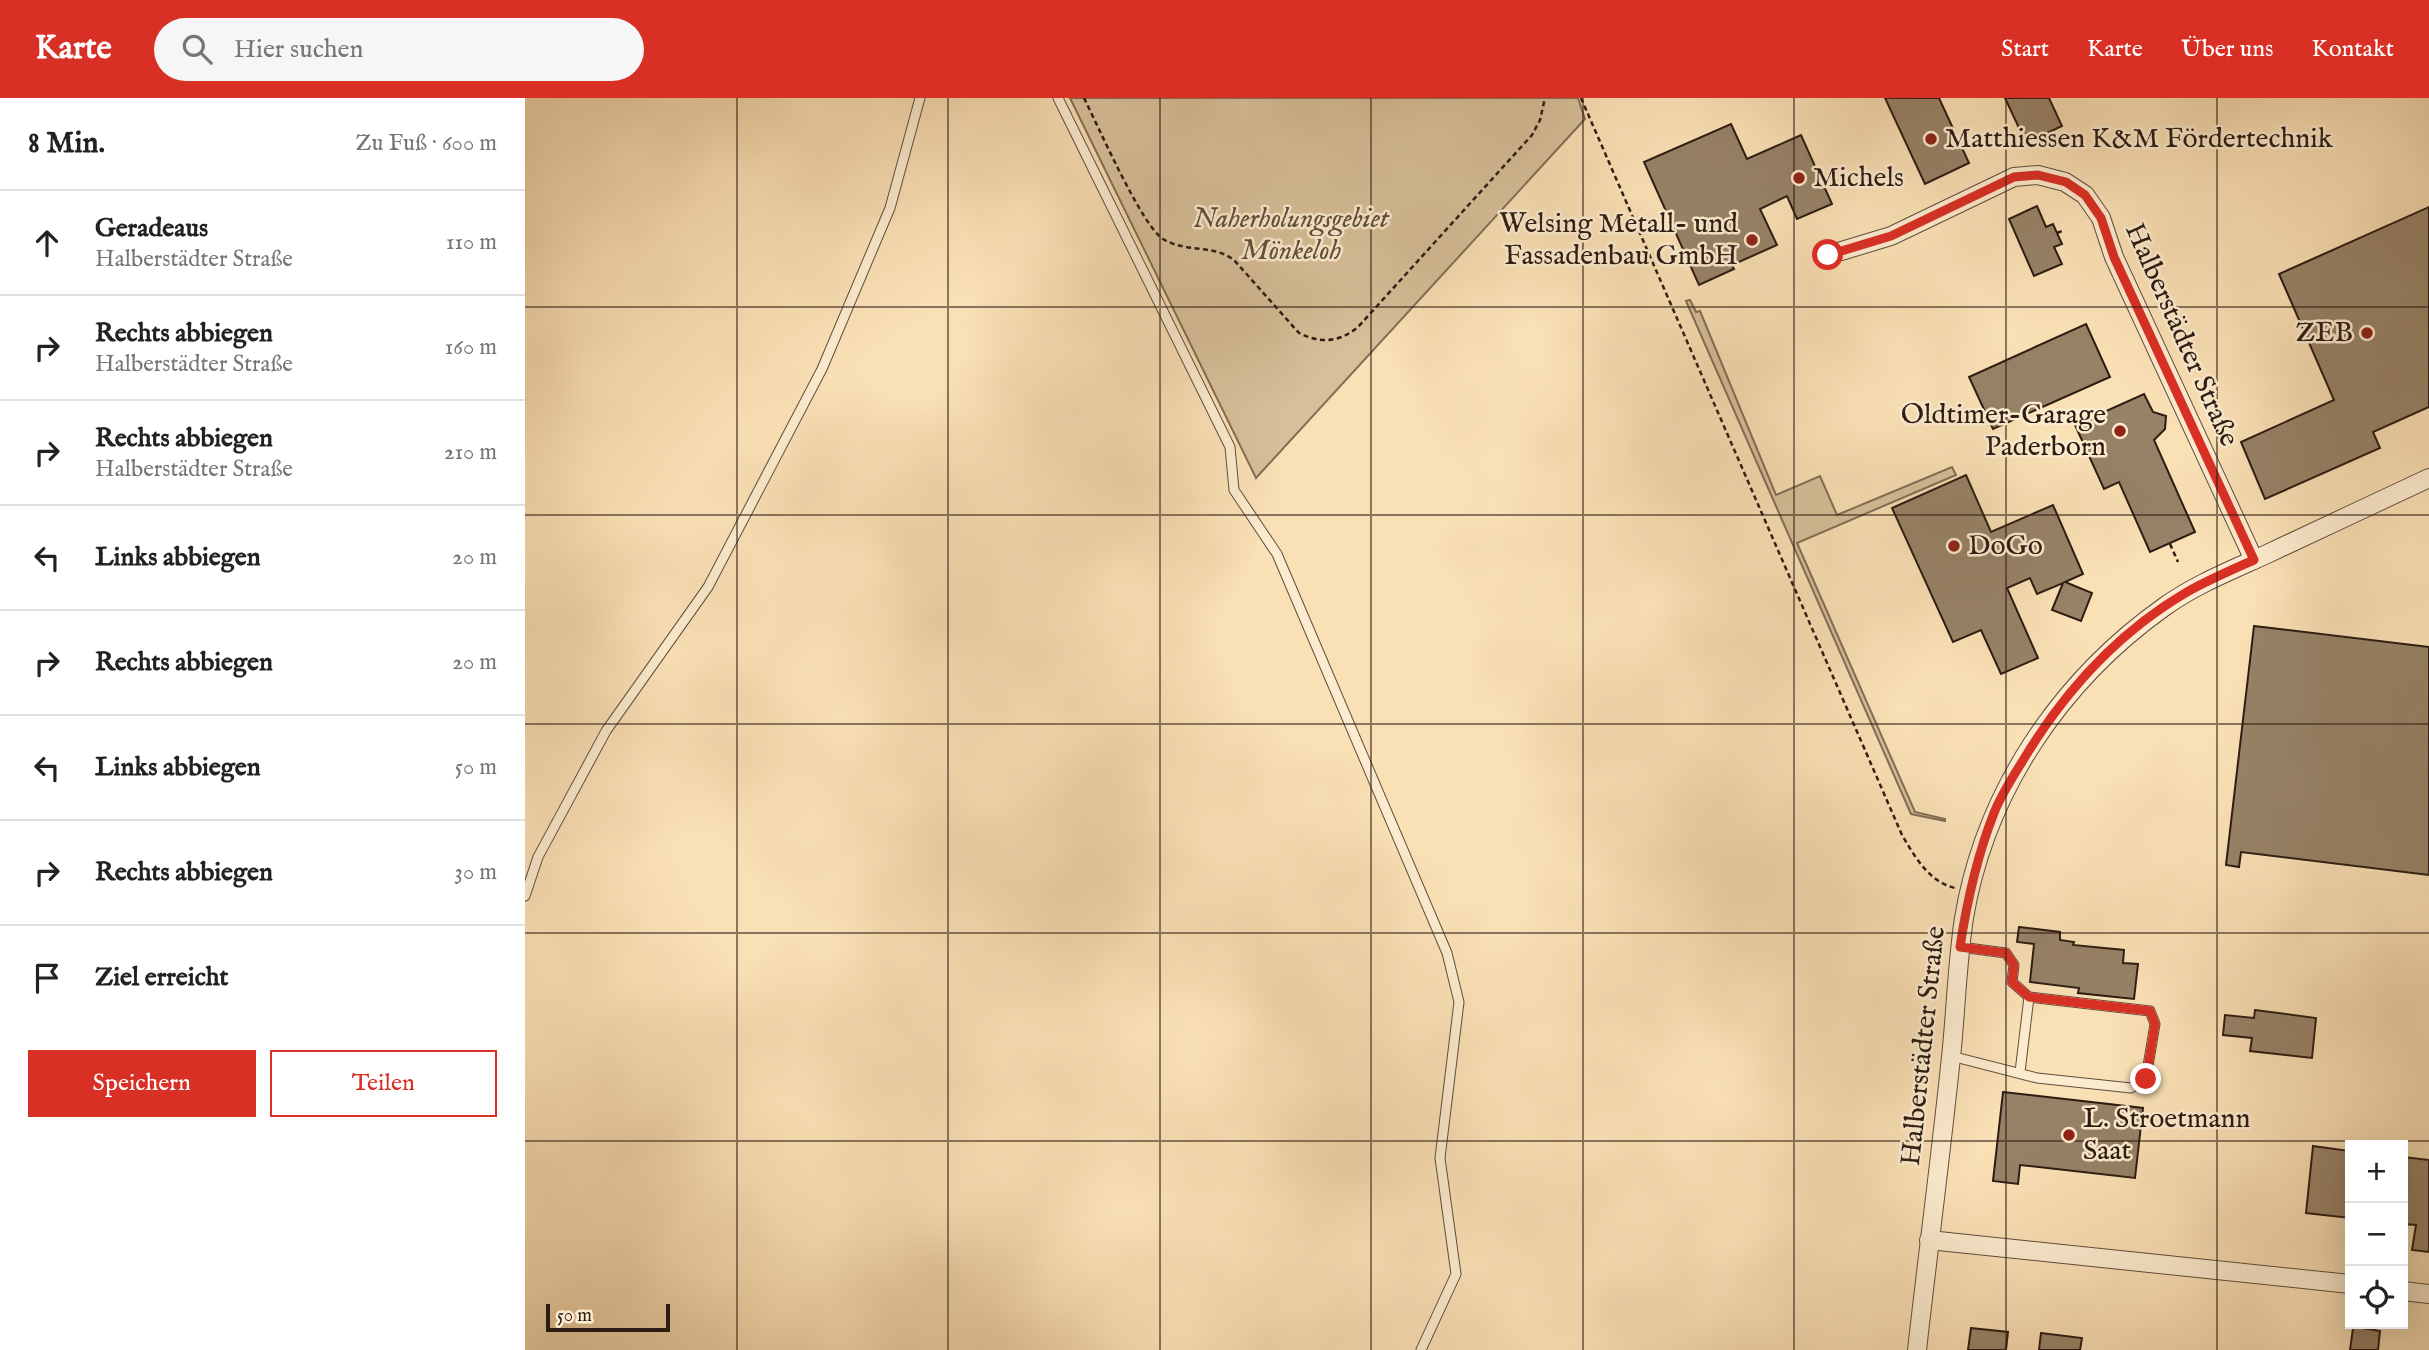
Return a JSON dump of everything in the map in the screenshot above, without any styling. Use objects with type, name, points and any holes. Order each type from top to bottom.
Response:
[{"type":"street","name":"Halberstädter Straße","points":[[1828,255],[1891,236],[2014,177],[2047,177],[2066,182],[2085,195],[2101,218],[2114,257],[2254,560]]},
{"type":"street","name":"Halberstädter Straße","points":[[1917,1350],[1951,1056],[1960,947],[1970,892],[1995,810],[2035,740],[2067,695],[2112,648],[2165,607],[2209,580],[2429,478]]},
{"type":"street","points":[[1929,1240],[2345,1283]]},
{"type":"street","points":[[2408,1292],[2429,1294]]},
{"type":"lane","points":[[525,896],[538,857],[606,731],[708,587],[822,369],[890,208],[920,98]]},
{"type":"lane","points":[[1058,98],[1230,447],[1234,490],[1277,554],[1447,953],[1459,1002],[1440,1158],[1456,1274],[1421,1350]]},
{"type":"lane","points":[[1951,1056],[2037,1078],[2131,1088],[2146,1079],[2155,1024],[2150,1011],[2029,997],[2012,982],[2014,965],[2006,953],[1960,947]]},
{"type":"lane","points":[[2020,1072],[2029,997]]},
{"type":"path","points":[[1084,98],[1153,231],[1178,246],[1225,253],[1300,333],[1311,339],[1328,341],[1349,335],[1359,327],[1531,135],[1540,120],[1545,98]]},
{"type":"path","points":[[1581,98],[1902,835],[1918,862],[1941,885],[1970,892]]},
{"type":"path","points":[[2057,233],[2062,230]]},
{"type":"path","points":[[2170,544],[2178,562]]},
{"type":"green space","name":"Naherholungsgebiet Mönkeloh","points":[[1070,98],[1578,98],[1585,119],[1256,478]]},
{"type":"green space","points":[[1690,300],[1696,312],[1700,311],[1776,495],[1820,476],[1837,515],[1952,467],[1956,475],[1797,543],[1915,812],[1945,821],[1911,814],[1686,301]]},
{"type":"building","name":"Matthiessen K&M Fördertechnik","points":[[1885,98],[1939,98],[1969,163],[1925,184]]},
{"type":"building","points":[[2005,98],[2049,98],[2062,126],[2026,143]]},
{"type":"building","points":[[1731,124],[1747,159],[1801,135],[1832,204],[1797,219],[1787,196],[1760,209],[1777,245],[1732,265],[1734,269],[1699,285],[1644,162]]},
{"type":"building","points":[[2037,206],[2046,227],[2053,224],[2062,244],[2054,247],[2062,264],[2034,276],[2009,219]]},
{"type":"building","name":"ZEB","points":[[2429,207],[2429,407],[2373,432],[2380,448],[2265,499],[2241,442],[2334,400],[2279,274]]},
{"type":"building","points":[[2086,324],[2110,377],[1993,429],[1969,377]]},
{"type":"building","points":[[2144,394],[2153,412],[2166,416],[2165,429],[2154,440],[2195,532],[2150,552],[2119,482],[2104,489],[2075,425]]},
{"type":"building","name":"DoGo","points":[[1966,475],[1991,532],[2053,505],[2083,574],[2065,582],[2092,593],[2081,621],[2052,610],[2063,583],[2037,594],[2030,578],[2007,588],[2038,658],[2001,674],[1981,630],[1953,642],[1892,508]]},
{"type":"building","points":[[2254,626],[2429,647],[2429,875],[2241,852],[2239,867],[2226,865]]},
{"type":"building","points":[[2019,927],[2060,932],[2060,940],[2074,942],[2073,945],[2124,950],[2123,963],[2138,964],[2134,999],[2078,993],[2079,988],[2030,982],[2034,944],[2017,942]]},
{"type":"building","points":[[2255,1010],[2316,1018],[2312,1058],[2250,1051],[2252,1038],[2223,1035],[2225,1015],[2254,1018]]},
{"type":"building","name":"L. Stroetmann Saat","points":[[2003,1092],[2143,1108],[2135,1178],[2020,1165],[2018,1184],[1993,1181]]},
{"type":"building","points":[[2313,1146],[2345,1150],[2345,1217],[2306,1213]]},
{"type":"building","points":[[2408,1158],[2429,1160],[2429,1252],[2412,1250],[2416,1225],[2408,1224]]},
{"type":"building","points":[[1971,1328],[2008,1332],[2006,1350],[1968,1350]]},
{"type":"building","points":[[2353,1329],[2380,1331],[2378,1350],[2350,1350]]},
{"type":"building","points":[[2041,1333],[2082,1338],[2080,1350],[2039,1350]]},
{"type":"place","name":"Matthiessen K&M Fördertechnik","points":[[1931,139]]},
{"type":"place","name":"Michels","points":[[1799,178]]},
{"type":"place","name":"Welsing Metall- und Fassadenbau GmbH","points":[[1752,240]]},
{"type":"place","name":"ZEB","points":[[2367,333]]},
{"type":"place","name":"Oldtimer-Garage Paderborn","points":[[2120,431]]},
{"type":"place","name":"DoGo","points":[[1954,546]]},
{"type":"place","name":"L. Stroetmann Saat","points":[[2069,1135]]},
{"type":"route","points":[[1828,255],[1891,236],[2014,177],[2038,175],[2066,182],[2085,195],[2101,218],[2114,257],[2254,560],[2209,580],[2165,607],[2112,648],[2067,695],[2035,740],[1995,810],[1969,895],[1960,947],[2006,953],[2014,965],[2012,982],[2029,997],[2150,1011],[2155,1024],[2146,1079]]}]
